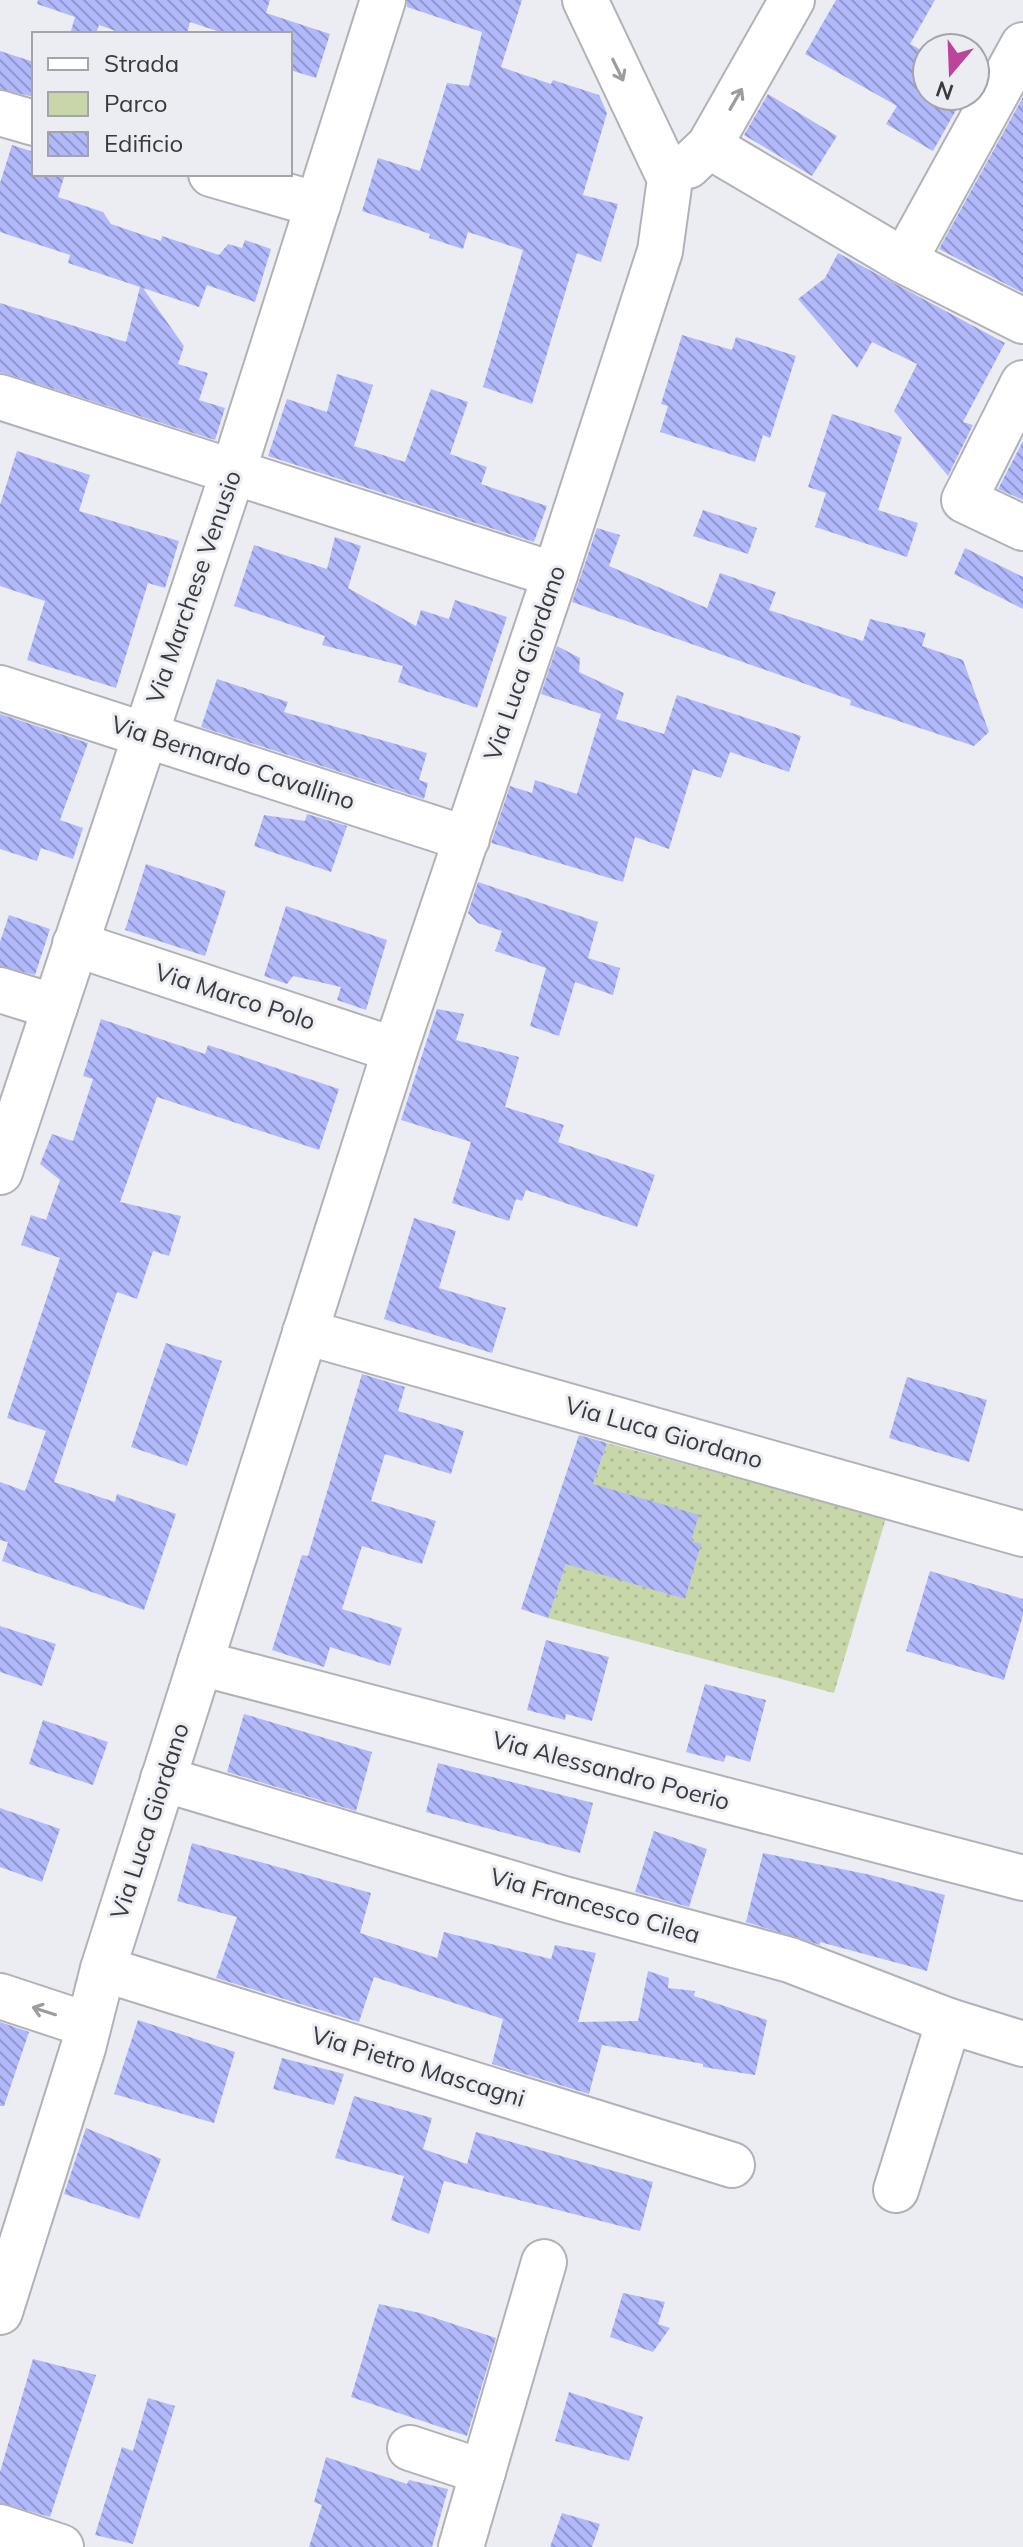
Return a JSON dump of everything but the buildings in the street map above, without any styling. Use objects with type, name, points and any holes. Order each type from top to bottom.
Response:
[{"type":"street","name":"Via Marchese Venusio","points":[[0,1172],[233,472],[383,0]]},
{"type":"street","points":[[585,0],[670,179],[709,146],[792,0]]},
{"type":"street","points":[[904,261],[1023,45]]},
{"type":"street","points":[[0,113],[32,122]]},
{"type":"street","points":[[709,146],[904,261],[1023,321]]},
{"type":"street","points":[[218,176],[318,205]]},
{"type":"street","name":"Via Luca Giordano","points":[[0,2312],[83,2048],[103,1969],[395,1050],[660,251],[670,179]]},
{"type":"street","points":[[1023,383],[964,498],[1023,528]]},
{"type":"street","points":[[0,397],[555,575]]},
{"type":"street","name":"Via Bernardo Cavallino","points":[[0,688],[467,839]]},
{"type":"street","name":"Via Marco Polo","points":[[75,944],[395,1050]]},
{"type":"street","points":[[0,990],[55,1007]]},
{"type":"street","name":"Via Luca Giordano","points":[[305,1332],[1023,1534]]},
{"type":"street","name":"Via Alessandro Poerio","points":[[200,1663],[1023,1878]]},
{"type":"street","name":"Via Francesco Cilea","points":[[163,1779],[564,1899],[790,1960],[949,2021],[1023,2044]]},
{"type":"street","name":"Via Pietro Mascagni","points":[[103,1969],[732,2165]]},
{"type":"street","points":[[0,1996],[88,2025]]},
{"type":"street","points":[[896,2190],[949,2021]]},
{"type":"street","points":[[461,2547],[544,2262]]},
{"type":"street","points":[[410,2448],[483,2472]]},
{"type":"street","points":[[0,2527],[61,2547]]},
{"type":"green space","points":[[607,1443],[886,1518],[834,1693],[548,1618]]}]
